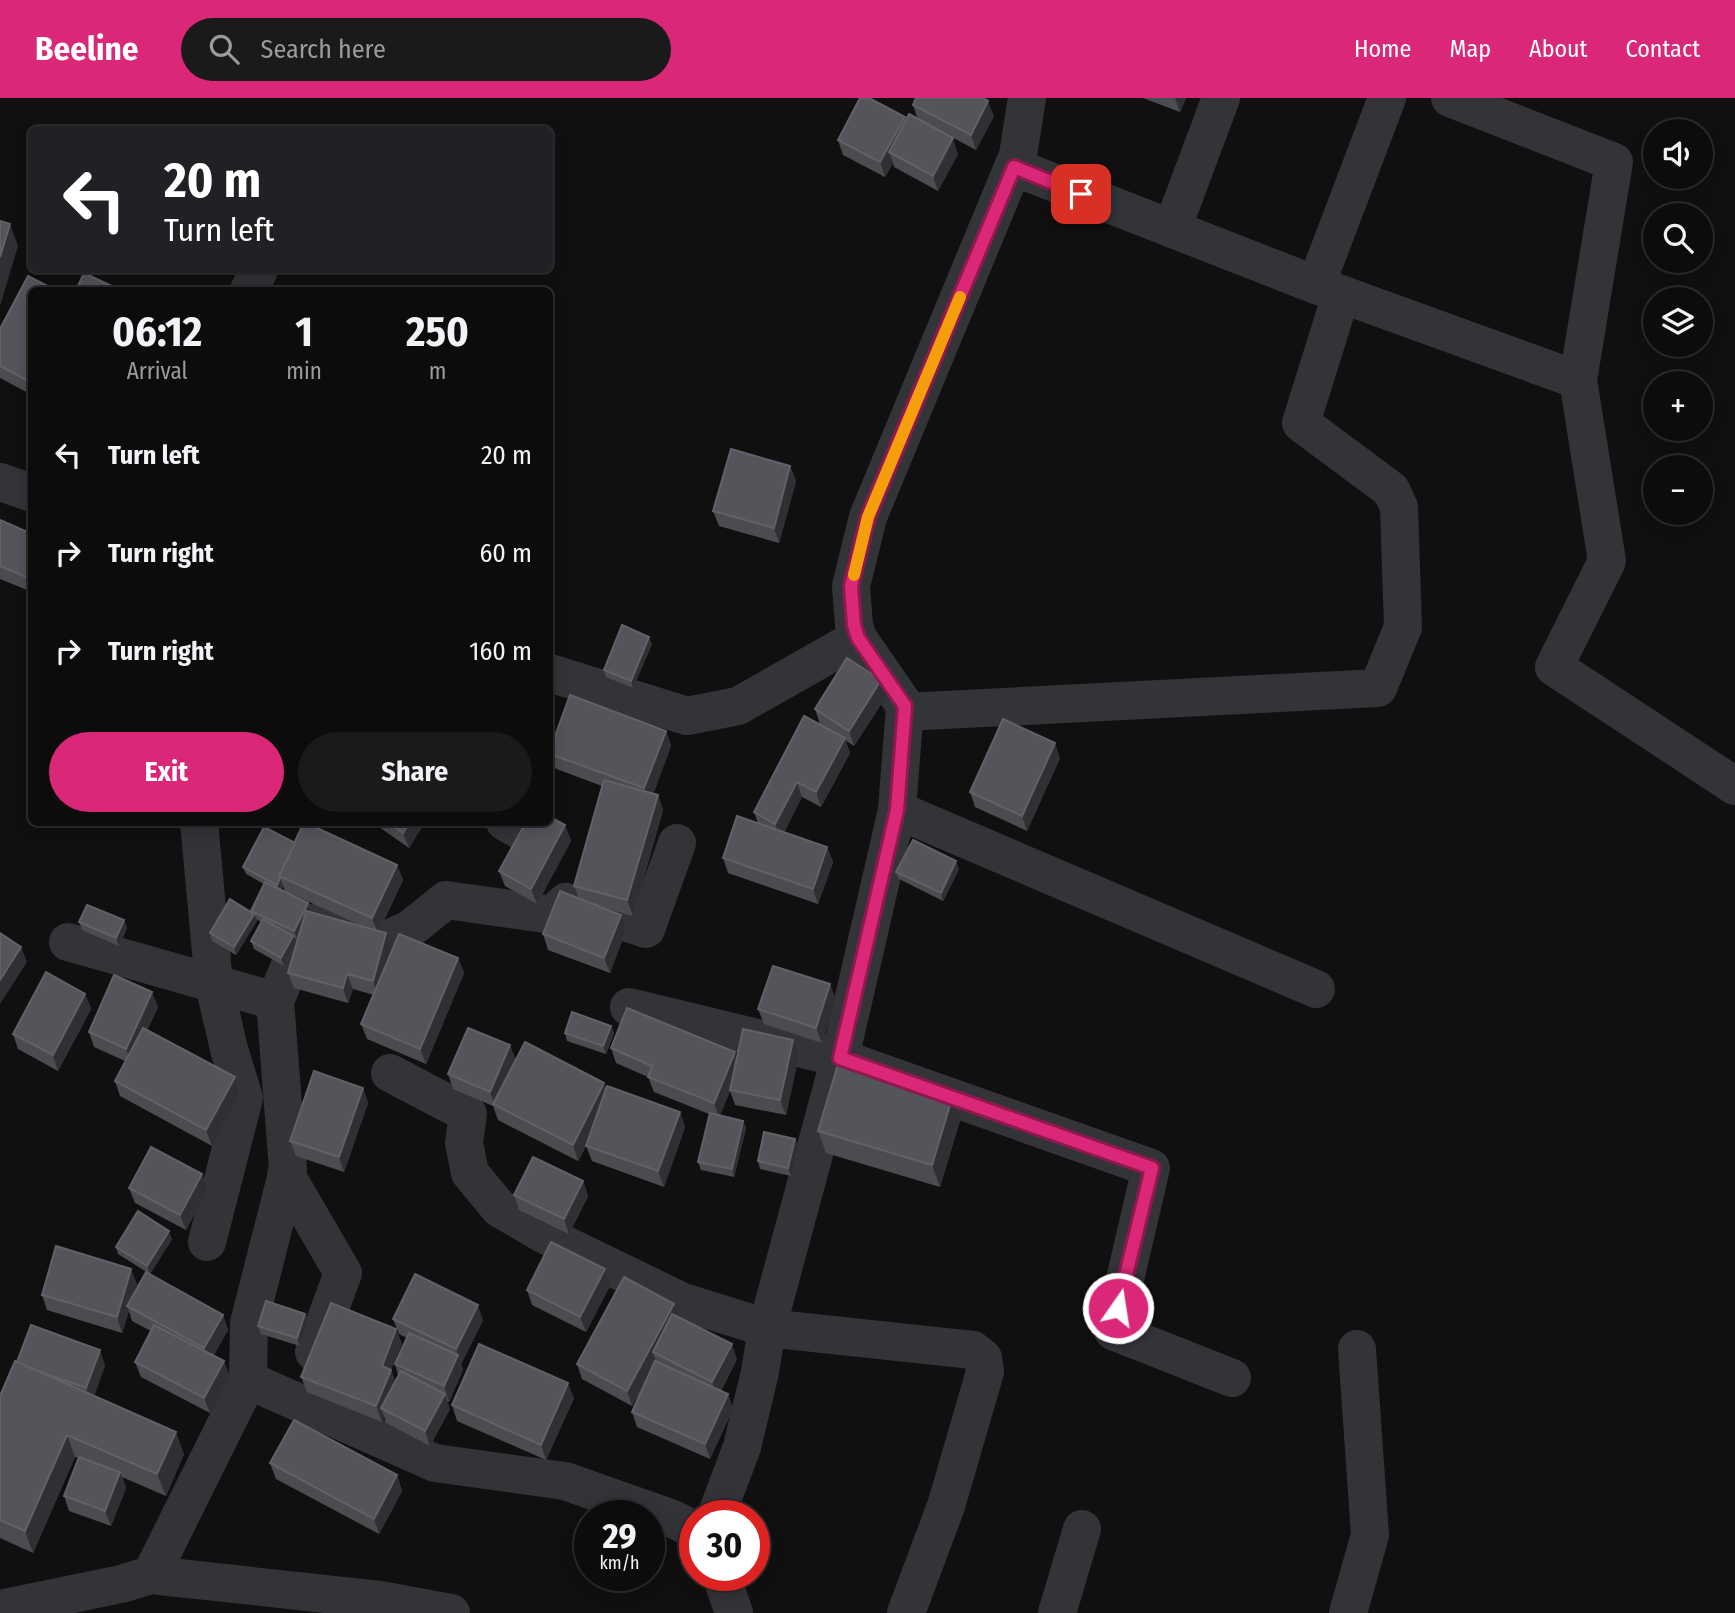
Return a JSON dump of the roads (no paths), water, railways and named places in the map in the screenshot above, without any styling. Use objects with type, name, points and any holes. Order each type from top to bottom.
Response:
[{"type":"street","points":[[722,1500],[741,1447],[760,1372],[767,1328],[840,1058],[897,810],[905,706],[858,638],[854,625],[851,586],[868,517],[1014,167],[1027,98]]},
{"type":"street","points":[[1172,229],[1221,98]]},
{"type":"street","points":[[905,712],[1378,688],[1403,627],[1399,507],[1391,490],[1301,423],[1329,290],[1387,98]]},
{"type":"street","points":[[1450,98],[1614,162],[1578,380],[1607,561],[1554,667],[1735,786]]},
{"type":"street","points":[[1014,167],[1329,290],[1578,380]]},
{"type":"street","points":[[0,482],[28,492]]},
{"type":"street","points":[[566,692],[687,716],[738,706],[858,638]]},
{"type":"street","points":[[897,810],[1317,989]]},
{"type":"street","points":[[199,826],[214,984],[244,1098],[207,1242]]},
{"type":"street","points":[[495,906],[518,826]]},
{"type":"street","points":[[151,1575],[248,1380],[249,1323],[286,1175],[275,1001],[308,923],[321,923],[384,941],[410,929],[446,901],[552,915],[566,902],[646,929],[677,843]]},
{"type":"street","points":[[68,942],[275,1001]]},
{"type":"street","points":[[629,1007],[840,1058],[1152,1168],[1113,1331],[1232,1378]]},
{"type":"street","points":[[390,1073],[468,1114],[464,1143],[470,1173],[499,1209],[545,1235],[682,1302],[767,1328],[974,1350],[983,1358],[985,1372],[946,1506],[906,1613]]},
{"type":"street","points":[[286,1175],[343,1273],[297,1401]]},
{"type":"street","points":[[1348,1613],[1370,1535],[1357,1349]]},
{"type":"street","points":[[248,1380],[435,1463],[565,1481],[679,1522]]},
{"type":"street","points":[[1057,1613],[1082,1529]]},
{"type":"street","points":[[0,1609],[121,1584],[151,1575],[380,1600],[451,1613]]},
{"type":"street","points":[[726,1591],[734,1613]]}]
